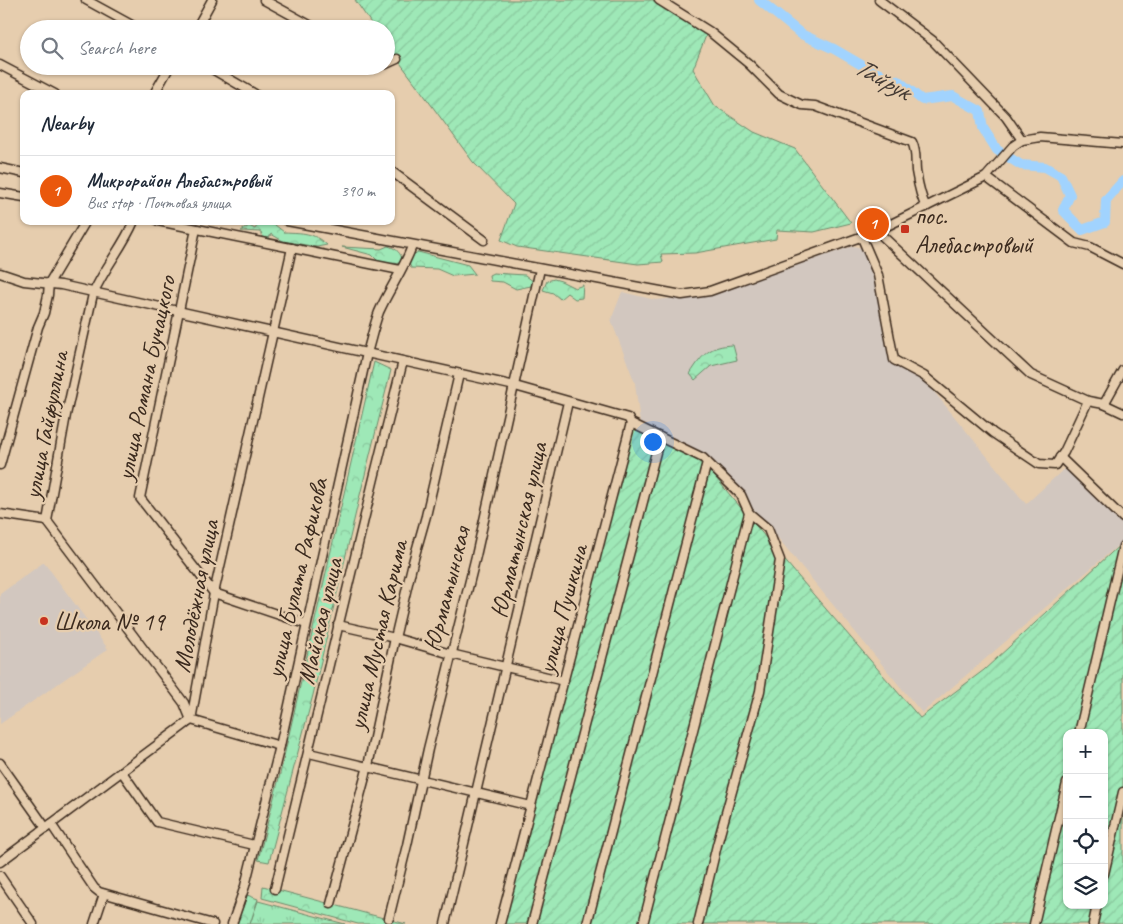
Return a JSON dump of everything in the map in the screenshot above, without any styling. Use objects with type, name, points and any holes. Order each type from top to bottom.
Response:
[{"type":"street","points":[[86,0],[123,20]]},
{"type":"street","points":[[201,20],[212,0]]},
{"type":"street","points":[[264,0],[301,20]]},
{"type":"street","points":[[660,0],[710,32],[749,64],[779,94],[802,105],[815,106],[912,142],[916,150],[916,169],[922,199],[926,207]]},
{"type":"street","points":[[879,0],[933,40],[1006,117],[1022,140]]},
{"type":"street","points":[[0,64],[20,75]]},
{"type":"street","points":[[20,75],[48,90]]},
{"type":"street","points":[[156,90],[165,75]]},
{"type":"street","points":[[222,75],[248,90]]},
{"type":"street","points":[[307,225],[682,295],[710,290],[862,238],[986,177],[1013,146],[1022,140],[1040,137],[1123,144]]},
{"type":"street","points":[[0,168],[20,172]]},
{"type":"street","points":[[395,174],[484,240]]},
{"type":"street","points":[[986,177],[1074,243],[1090,247],[1123,264]]},
{"type":"street","points":[[0,192],[20,196]]},
{"type":"street","points":[[0,465],[38,327],[44,313],[49,283],[84,225]]},
{"type":"street","name":"улица Гайфуллина","points":[[133,225],[99,280],[93,294],[66,415],[47,521],[184,702],[191,720]]},
{"type":"street","points":[[180,225],[400,270]]},
{"type":"street","name":"улица Романа Бучацкого","points":[[196,228],[140,498],[214,593]]},
{"type":"street","points":[[877,231],[1031,375],[1088,401],[1104,404],[1123,414]]},
{"type":"street","points":[[862,238],[878,275],[894,360],[924,376],[993,433],[1039,464],[1055,465],[1088,401]]},
{"type":"street","name":"улица Булата Рафикова","points":[[232,924],[245,886],[280,746],[367,353],[378,314],[412,246]]},
{"type":"street","name":"Молодёжная улица","points":[[191,720],[214,593],[292,248]]},
{"type":"street","name":"Юрматынская","points":[[389,918],[515,386],[540,269]]},
{"type":"street","points":[[0,273],[24,281],[49,283],[515,386],[628,418],[631,423],[703,458],[741,495],[749,514],[768,530],[780,560],[760,691],[717,845],[698,924]]},
{"type":"street","name":"Майская улица","points":[[275,890],[403,361]]},
{"type":"street","points":[[1104,404],[1123,370]]},
{"type":"street","name":"улица Мустая Карима","points":[[332,904],[368,766],[395,638],[459,374]]},
{"type":"street","name":"Юрматынская улица","points":[[445,924],[568,402]]},
{"type":"street","name":"улица Пушкина","points":[[500,924],[631,423]]},
{"type":"street","points":[[532,924],[660,437]]},
{"type":"street","points":[[1060,457],[1123,518]]},
{"type":"street","points":[[587,924],[707,462]]},
{"type":"street","points":[[0,514],[47,521]]},
{"type":"street","points":[[642,924],[749,514]]},
{"type":"street","points":[[1079,729],[1123,546]]},
{"type":"street","points":[[214,593],[306,624]]},
{"type":"street","points":[[338,624],[564,681]]},
{"type":"street","points":[[0,862],[191,720],[280,746]]},
{"type":"street","points":[[309,752],[531,806]]},
{"type":"street","points":[[0,763],[94,888],[104,894],[212,924]]},
{"type":"street","points":[[122,772],[157,822],[254,845]]},
{"type":"street","points":[[1106,864],[1123,792]]},
{"type":"street","points":[[1034,924],[1063,800]]},
{"type":"street","points":[[0,876],[33,924]]},
{"type":"street","points":[[94,924],[104,894]]},
{"type":"street","points":[[1093,924],[1096,909]]},
{"type":"shaded area","points":[[853,246],[862,248],[883,305],[892,362],[926,382],[1026,504],[1066,467],[1123,524],[1123,541],[922,713],[759,515],[705,462],[640,423],[635,383],[611,320],[622,292],[656,300],[713,294]]},
{"type":"shaded area","name":"Школа № 19","points":[[44,562],[108,649],[0,724],[0,594]]},
{"type":"green space","points":[[355,0],[657,0],[707,33],[693,69],[715,106],[754,132],[795,149],[851,223],[814,232],[777,230],[776,239],[695,253],[661,254],[663,262],[638,264],[517,247],[501,240],[514,204],[473,162],[395,56],[395,20],[369,20]]},
{"type":"green space","points":[[258,225],[275,225],[284,232],[312,235],[327,245],[317,247],[283,241],[271,234],[269,238],[263,237],[261,232],[241,231],[249,226],[255,229]]},
{"type":"green space","points":[[388,246],[400,253],[402,258],[399,263],[378,261],[372,255],[342,247],[381,249]]},
{"type":"green space","points":[[418,252],[468,265],[475,274],[453,276],[437,269],[411,268],[409,263],[411,256]]},
{"type":"green space","points":[[493,273],[525,275],[534,282],[531,286],[516,289],[503,282],[490,281],[489,275]]},
{"type":"green space","points":[[554,279],[575,288],[583,285],[582,298],[575,299],[567,293],[560,299],[553,293],[543,290],[547,281]]},
{"type":"green space","points":[[733,345],[737,360],[711,366],[695,380],[690,374],[707,352],[718,347]]},
{"type":"green space","points":[[374,362],[391,370],[313,695],[269,862],[258,860],[280,774]]},
{"type":"green space","points":[[629,428],[670,445],[705,465],[920,718],[984,670],[1123,542],[1123,924],[502,924]]},
{"type":"green space","points":[[263,886],[406,924],[358,924],[262,898]]},
{"type":"green space","points":[[247,895],[258,899],[250,924],[237,924]]},
{"type":"green space","points":[[258,901],[345,924],[250,924]]},
{"type":"waterway","name":"Тайрук","points":[[759,0],[801,34],[834,49],[872,71],[900,82],[922,100],[953,96],[980,111],[983,128],[997,150],[1021,165],[1045,167],[1061,176],[1070,195],[1063,210],[1082,230],[1105,222],[1106,200],[1123,181]]},
{"type":"place","name":"Микрорайон Алебастровый","points":[[873,224]]},
{"type":"place","name":"пос. Алебастровый","points":[[905,229]]},
{"type":"place","name":"Школа № 19","points":[[44,621]]}]
